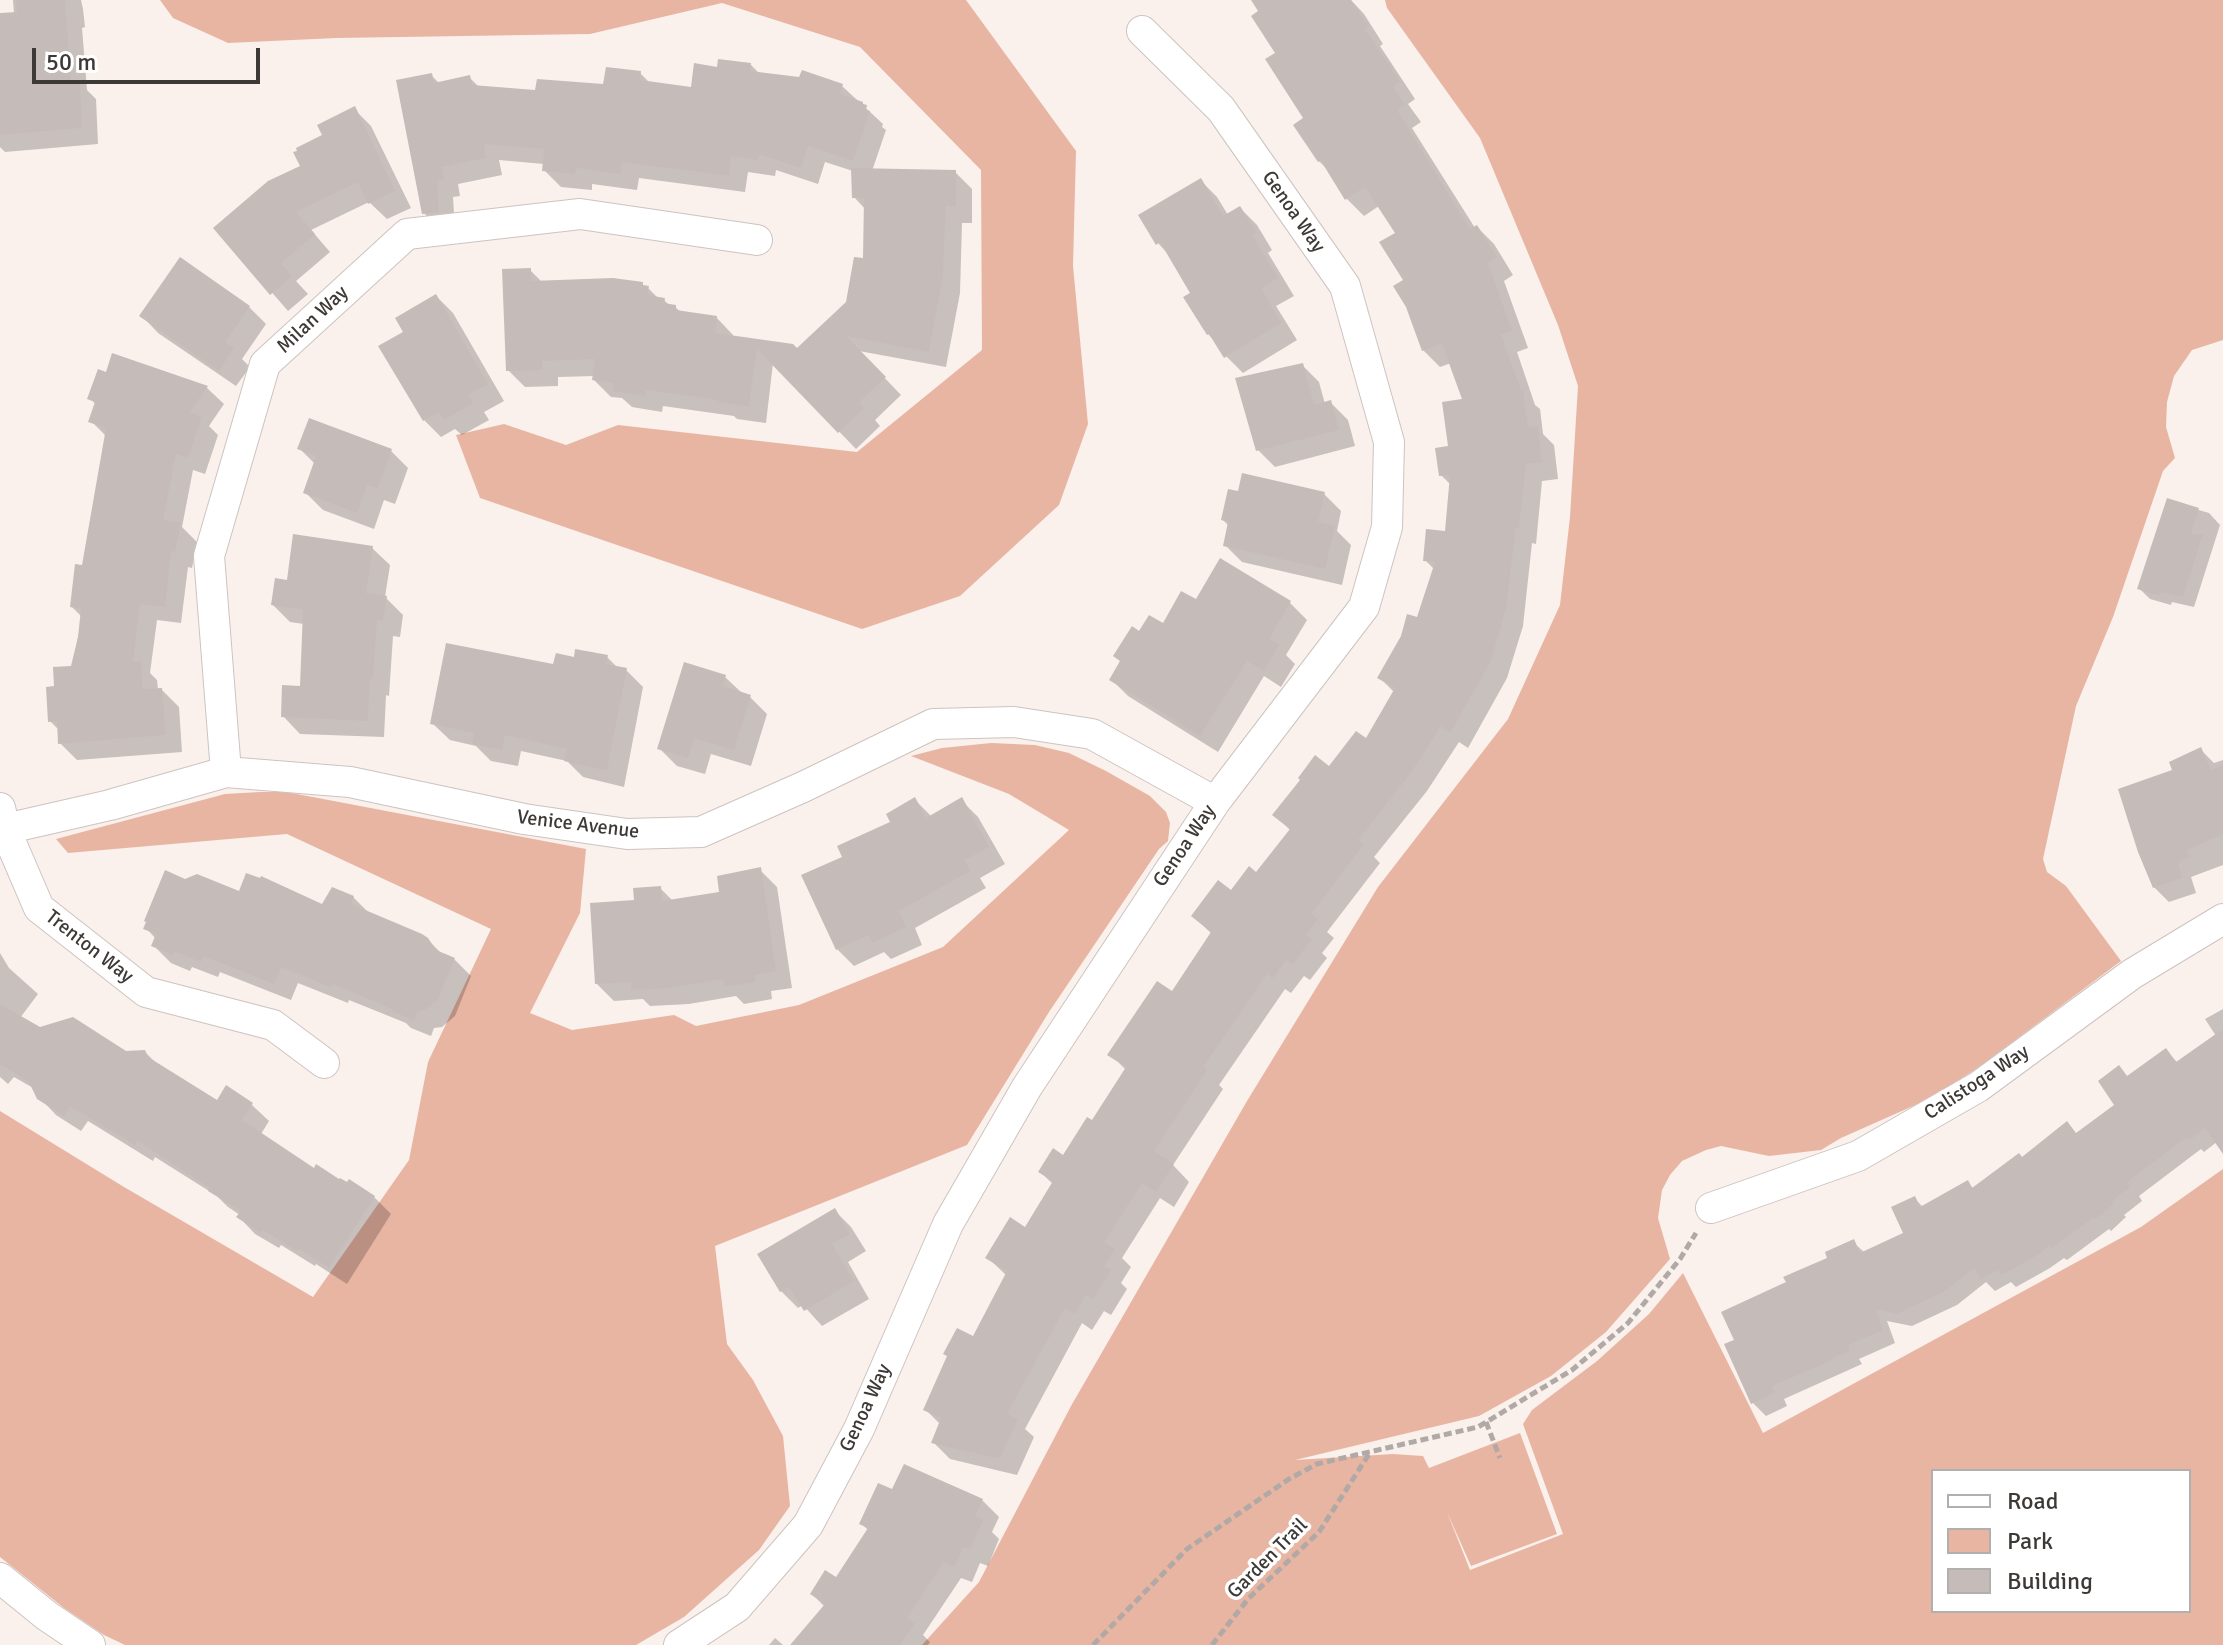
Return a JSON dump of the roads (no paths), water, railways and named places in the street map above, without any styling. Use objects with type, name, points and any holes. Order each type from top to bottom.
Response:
[{"type":"street","name":"Genoa Way","points":[[679,1645],[737,1607],[808,1525],[859,1429],[948,1224],[1035,1074],[1215,802],[1364,607],[1387,527],[1389,442],[1345,286],[1221,109],[1142,31]]},
{"type":"street","name":"Milan Way","points":[[226,772],[209,556],[265,364],[407,234],[580,214],[757,240]]},
{"type":"street","name":"Venice Avenue","points":[[3,818],[110,805],[226,772],[350,782],[524,819],[627,834],[701,832],[933,724],[1014,722],[1092,734],[1215,802]]},
{"type":"street","name":"Trenton Way","points":[[3,818],[39,908],[146,992],[273,1025],[324,1063]]},
{"type":"street","name":"Calistoga Way","points":[[1711,1208],[1858,1156],[1978,1087],[2132,974],[2223,919]]},
{"type":"street","points":[[0,1578],[47,1616],[90,1645]]}]
